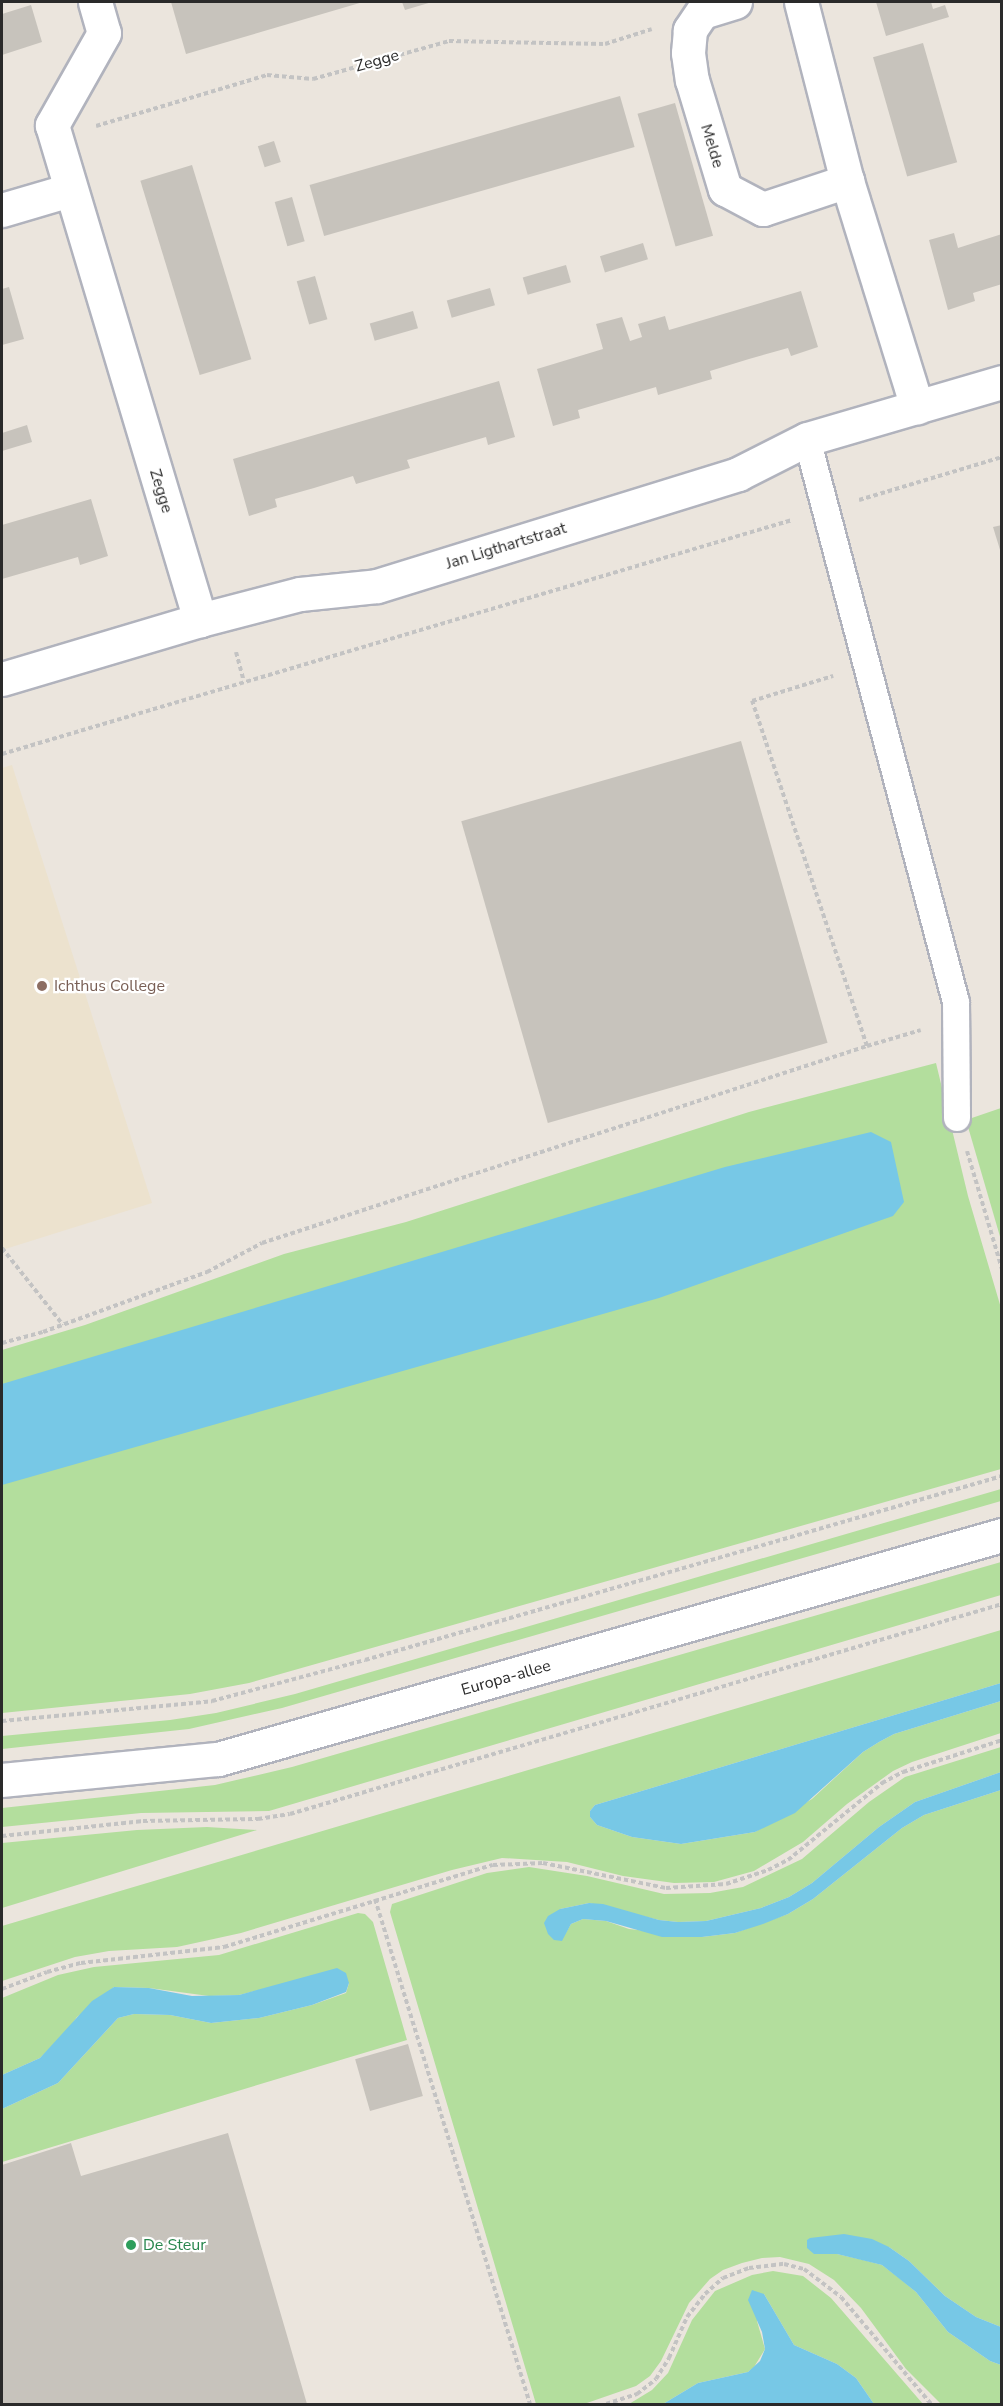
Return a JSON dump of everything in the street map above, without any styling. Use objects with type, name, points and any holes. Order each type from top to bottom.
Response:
[{"type":"street","name":"Zegge","points":[[95,2],[104,33],[52,125],[200,620]]},
{"type":"street","points":[[702,12],[735,2]]},
{"type":"street","points":[[801,2],[847,181],[917,407]]},
{"type":"street","name":"Melde","points":[[702,12],[690,30],[688,52],[692,80],[725,189],[763,209],[847,181]]},
{"type":"street","points":[[2,210],[70,190]]},
{"type":"street","name":"Jan Ligthartstraat","points":[[2,679],[200,620],[300,594],[377,586],[738,474],[807,439],[1002,382]]},
{"type":"street","name":"Europa-allee","points":[[2,1780],[218,1759],[1002,1534]]},
{"type":"lane","points":[[807,439],[956,1002],[957,1118]]},
{"type":"path","name":"Zegge","points":[[55,139],[267,75],[313,79],[449,41],[605,44],[702,12]]},
{"type":"path","points":[[2,754],[1002,457]]},
{"type":"path","points":[[867,666],[752,701],[867,1046]]},
{"type":"path","points":[[2,1343],[63,1325],[207,1272],[262,1243],[956,1019]]},
{"type":"path","points":[[957,1118],[1002,1269]]},
{"type":"path","points":[[2,1248],[63,1325]]},
{"type":"path","points":[[2,1721],[212,1701],[365,1660],[1002,1476]]},
{"type":"path","points":[[2,1836],[143,1821],[258,1819],[290,1814],[1002,1604]]},
{"type":"path","points":[[2,1989],[47,1972],[81,1963],[225,1947],[375,1899],[493,1865],[518,1863],[572,1867],[642,1885],[666,1888],[726,1884],[768,1870],[788,1860],[864,1796],[903,1772],[1002,1740]]},
{"type":"path","points":[[375,1899],[530,2404]]},
{"type":"path","points":[[606,2404],[637,2394],[656,2379],[669,2358],[687,2317],[705,2294],[723,2278],[749,2268],[784,2264],[804,2269],[842,2297],[902,2374],[931,2404]]},
{"type":"shaded area","name":"Ichthus College","points":[[12,765],[152,1203],[2,1250],[2,768]]},
{"type":"green space","points":[[936,1063],[968,1196],[1001,1308],[1001,1469],[249,1683],[190,1694],[2,1713],[2,1350],[85,1325],[284,1254],[406,1222],[749,1112]]},
{"type":"green space","points":[[1001,1108],[1001,1240],[966,1120]]},
{"type":"green space","points":[[1001,1489],[1001,1501],[282,1708],[189,1729],[2,1749],[2,1736],[170,1720],[216,1713],[295,1694]]},
{"type":"green space","points":[[1001,1562],[1001,1595],[269,1811],[141,1813],[2,1827],[2,1808],[215,1785],[292,1767]]},
{"type":"green space","points":[[1001,1630],[1001,1683],[595,1805],[590,1811],[590,1817],[597,1825],[632,1837],[681,1844],[755,1832],[812,1799],[863,1752],[894,1734],[1001,1701],[1001,1733],[912,1762],[893,1771],[847,1804],[803,1842],[754,1871],[714,1882],[674,1883],[623,1876],[567,1862],[502,1858],[452,1870],[241,1933],[177,1947],[109,1951],[75,1957],[2,1981],[2,1926]]},
{"type":"green space","points":[[1001,1747],[1001,1772],[915,1802],[879,1827],[812,1883],[789,1897],[761,1908],[706,1921],[678,1922],[659,1920],[589,1903],[560,1909],[561,1941],[571,1924],[583,1919],[606,1921],[629,1929],[702,1937],[735,1933],[788,1914],[813,1899],[902,1828],[924,1815],[1001,1790],[1001,2327],[976,2317],[945,2296],[909,2261],[889,2247],[814,2254],[837,2254],[882,2265],[899,2278],[916,2292],[948,2332],[990,2361],[1001,2365],[1001,2404],[941,2404],[906,2369],[861,2308],[834,2280],[809,2264],[780,2257],[762,2258],[742,2263],[723,2270],[710,2279],[689,2303],[661,2361],[650,2376],[636,2386],[584,2404],[536,2404],[390,1912],[392,1904],[487,1873],[529,1867],[587,1876],[664,1894],[710,1893],[743,1887],[802,1859],[869,1802],[905,1777]]},
{"type":"green space","points":[[207,1827],[257,1830],[2,1908],[2,1843],[137,1830]]},
{"type":"green space","points":[[358,1913],[365,1914],[373,1922],[407,2040],[2,2162],[2,2109],[58,2083],[118,2018],[134,2014],[170,2015],[211,2023],[259,2018],[312,2005],[346,1993],[349,1983],[271,1987],[239,1995],[209,1996],[149,1988],[114,1987],[77,2017],[65,2034],[40,2058],[2,2075],[2,1998],[58,1975],[94,1967],[219,1955]]},
{"type":"green space","points":[[773,2271],[803,2276],[831,2298],[923,2404],[874,2404],[856,2378],[837,2364],[794,2345],[764,2294],[757,2321],[765,2349],[754,2367],[748,2372],[698,2383],[663,2404],[629,2404],[652,2390],[668,2373],[692,2320],[715,2291],[752,2275]]},
{"type":"water","points":[[871,1132],[891,1142],[904,1202],[893,1216],[659,1298],[2,1485],[2,1384],[725,1167]]},
{"type":"water","points":[[1001,1683],[1001,1701],[894,1734],[863,1752],[795,1813],[755,1832],[681,1844],[632,1837],[597,1825],[590,1817],[590,1811],[595,1805]]},
{"type":"water","points":[[1001,1772],[1001,1790],[924,1815],[902,1828],[813,1899],[788,1914],[763,1924],[735,1933],[702,1937],[662,1937],[606,1921],[583,1919],[571,1924],[562,1941],[554,1940],[548,1934],[544,1923],[548,1916],[560,1909],[589,1903],[603,1904],[659,1920],[678,1922],[706,1921],[761,1908],[789,1897],[812,1883],[879,1827],[915,1802]]},
{"type":"water","points":[[337,1968],[346,1973],[349,1983],[346,1992],[312,2005],[259,2018],[211,2023],[170,2015],[134,2014],[118,2018],[58,2083],[2,2109],[2,2075],[40,2058],[92,2001],[114,1987],[149,1988],[192,1996],[239,1995]]},
{"type":"water","points":[[844,2234],[872,2239],[889,2247],[909,2261],[945,2296],[976,2317],[1001,2327],[1001,2365],[990,2361],[948,2332],[916,2292],[882,2265],[837,2254],[814,2254],[807,2248],[807,2240],[810,2238]]},
{"type":"water","points":[[752,2290],[764,2294],[794,2345],[837,2364],[856,2378],[874,2404],[663,2404],[698,2383],[748,2372],[760,2361],[765,2349],[762,2332],[748,2300]]},
{"type":"building","points":[[171,2],[363,2],[186,54]]},
{"type":"building","points":[[402,2],[432,2],[405,10]]},
{"type":"building","points":[[876,2],[931,2],[933,9],[945,5],[949,17],[886,36]]},
{"type":"building","points":[[31,5],[42,42],[2,55],[2,14]]},
{"type":"building","points":[[923,43],[957,162],[907,177],[873,57]]},
{"type":"building","points":[[620,96],[635,147],[324,236],[310,185]]},
{"type":"building","points":[[675,103],[713,236],[676,246],[638,114]]},
{"type":"building","points":[[274,141],[281,162],[265,167],[258,146]]},
{"type":"building","points":[[192,165],[251,359],[200,375],[140,181]]},
{"type":"building","points":[[292,197],[305,241],[287,246],[275,202]]},
{"type":"building","points":[[954,233],[958,248],[1002,234],[1002,284],[973,293],[975,301],[948,310],[929,240]]},
{"type":"building","points":[[643,243],[648,259],[605,272],[600,256]]},
{"type":"building","points":[[566,265],[571,282],[528,295],[523,277]]},
{"type":"building","points":[[315,276],[327,319],[309,324],[297,281]]},
{"type":"building","points":[[9,287],[24,339],[2,345],[2,289]]},
{"type":"building","points":[[490,288],[495,305],[452,318],[447,300]]},
{"type":"building","points":[[801,291],[818,347],[791,356],[788,348],[749,359],[710,371],[712,379],[658,395],[656,387],[578,410],[580,418],[553,426],[537,369],[603,349],[596,324],[622,317],[630,341],[642,337],[638,324],[665,316],[669,330]]},
{"type":"building","points":[[413,311],[418,328],[375,341],[370,323]]},
{"type":"building","points":[[499,381],[515,437],[488,445],[486,437],[407,460],[410,468],[356,484],[353,476],[275,499],[277,507],[249,516],[233,459]]},
{"type":"building","points":[[27,425],[32,442],[2,451],[2,433]]},
{"type":"building","points":[[91,499],[108,556],[80,565],[78,557],[2,579],[2,525]]},
{"type":"building","points":[[1002,525],[1002,553],[1001,553],[993,527]]},
{"type":"building","points":[[741,741],[828,1043],[548,1123],[461,821]]},
{"type":"building","points":[[408,2044],[423,2096],[370,2111],[355,2059]]},
{"type":"building","name":"De Steur","points":[[228,2133],[307,2404],[2,2404],[2,2165],[71,2143],[81,2176]]},
{"type":"place","name":"Ichthus College","points":[[42,986]]},
{"type":"place","name":"De Steur","points":[[131,2245]]}]
